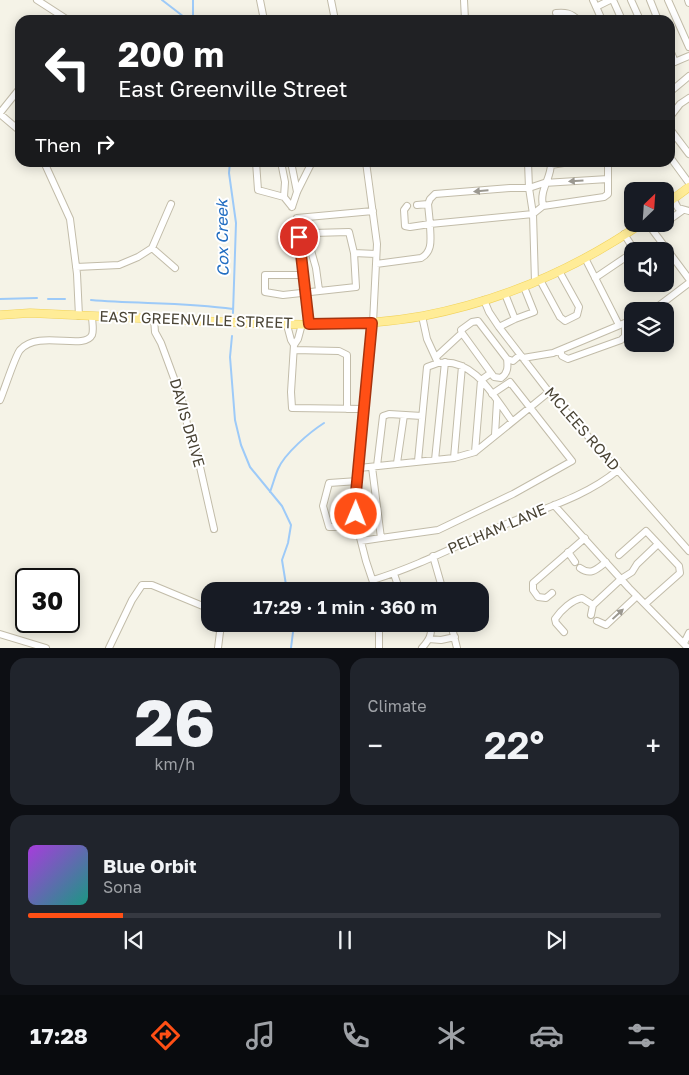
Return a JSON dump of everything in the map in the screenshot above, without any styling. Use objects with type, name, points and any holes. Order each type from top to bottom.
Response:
[{"type":"main road","points":[[674,198],[689,185]]},
{"type":"main road","name":"EAST GREENVILLE STREET","points":[[0,315],[30,313],[287,325],[372,323],[422,316],[505,294],[560,271],[627,232]]},
{"type":"street","points":[[37,0],[60,15]]},
{"type":"street","points":[[260,0],[263,15]]},
{"type":"street","points":[[331,0],[335,15]]},
{"type":"street","points":[[464,0],[465,15]]},
{"type":"street","points":[[593,0],[600,15]]},
{"type":"street","points":[[596,7],[611,0],[619,15]]},
{"type":"street","points":[[631,0],[638,15]]},
{"type":"street","points":[[650,0],[656,15]]},
{"type":"street","points":[[668,0],[675,15]]},
{"type":"street","points":[[556,13],[565,12],[574,15]]},
{"type":"street","points":[[675,16],[689,47]]},
{"type":"street","points":[[675,62],[689,56]]},
{"type":"street","points":[[675,88],[689,76]]},
{"type":"street","points":[[15,94],[0,114],[15,127]]},
{"type":"street","points":[[675,110],[680,104],[689,98]]},
{"type":"street","points":[[675,136],[689,154]]},
{"type":"street","points":[[675,165],[689,185]]},
{"type":"street","points":[[46,167],[70,219],[76,267],[79,316]]},
{"type":"street","points":[[256,167],[258,190],[284,197],[292,207],[310,167]]},
{"type":"street","points":[[282,167],[285,182],[284,197]]},
{"type":"street","points":[[292,167],[297,192]]},
{"type":"street","points":[[367,167],[377,244],[365,409],[355,503],[361,541],[373,580]]},
{"type":"street","points":[[528,167],[537,281],[560,317],[567,321],[577,315],[579,307],[560,271]]},
{"type":"street","points":[[543,206],[544,183],[552,171],[552,167]]},
{"type":"street","points":[[407,206],[404,210],[405,226],[407,227],[533,214],[543,206],[604,197],[608,194],[608,167]]},
{"type":"street","points":[[376,264],[426,256],[430,249],[428,204],[435,194],[529,188],[544,183],[608,179]]},
{"type":"street","points":[[674,201],[678,208],[686,211]]},
{"type":"street","points":[[76,267],[119,265],[138,258],[152,248],[171,204]]},
{"type":"street","points":[[417,205],[428,204]]},
{"type":"street","points":[[365,409],[292,408],[291,392],[294,347],[305,324],[306,293],[297,218],[373,211]]},
{"type":"street","points":[[674,218],[686,211]]},
{"type":"street","points":[[303,275],[265,276],[265,292],[283,295],[356,287],[354,253],[349,232],[313,233],[310,247],[316,268],[319,290]]},
{"type":"street","points":[[654,232],[689,281],[663,302]]},
{"type":"street","points":[[624,234],[628,242]]},
{"type":"street","points":[[152,248],[176,268]]},
{"type":"street","points":[[354,253],[376,254]]},
{"type":"street","points":[[560,350],[562,356],[568,359],[621,340],[625,336],[622,324],[585,258]]},
{"type":"street","points":[[595,278],[624,259]]},
{"type":"street","points":[[499,326],[534,312],[524,286]]},
{"type":"street","points":[[505,294],[515,319]]},
{"type":"street","name":"MCLEES ROAD","points":[[484,300],[489,312],[549,392],[689,551]]},
{"type":"street","points":[[0,400],[19,351],[32,342],[42,339],[80,342],[88,339],[92,334],[92,316]]},
{"type":"street","points":[[422,316],[427,338],[437,360]]},
{"type":"street","name":"DAVIS DRIVE","points":[[154,319],[155,332],[161,343],[182,400],[189,433],[198,458],[214,529]]},
{"type":"street","points":[[418,461],[427,368],[462,333],[461,330],[465,326],[475,320],[478,321],[507,359],[508,366],[505,376],[498,379],[494,378],[462,333]]},
{"type":"street","points":[[507,359],[513,360],[521,356],[553,353],[622,324]]},
{"type":"street","points":[[287,325],[294,347]]},
{"type":"street","points":[[294,347],[339,351],[348,355],[347,409]]},
{"type":"street","points":[[437,360],[462,366],[481,380],[512,421]]},
{"type":"street","points":[[435,460],[445,362]]},
{"type":"street","points":[[454,458],[462,366]]},
{"type":"street","points":[[474,452],[481,380],[491,373]]},
{"type":"street","points":[[361,541],[438,530],[513,494],[572,461],[510,382],[492,394]]},
{"type":"street","points":[[359,468],[454,458],[474,452],[549,392]]},
{"type":"street","points":[[495,435],[497,401]]},
{"type":"street","points":[[381,538],[375,466],[383,416],[386,414],[422,416]]},
{"type":"street","points":[[397,463],[404,415]]},
{"type":"street","name":"PELHAM LANE","points":[[373,580],[394,574],[499,527],[554,505],[604,482],[618,470]]},
{"type":"street","points":[[358,481],[329,483],[323,506],[329,528],[358,527]]},
{"type":"street","points":[[554,505],[637,596],[686,645]]},
{"type":"street","points":[[619,555],[646,531],[679,566],[680,573],[645,604]]},
{"type":"street","points":[[552,593],[546,598],[538,597],[533,590],[533,583],[585,538]]},
{"type":"street","points":[[591,615],[593,605],[621,579],[632,572],[658,544]]},
{"type":"street","points":[[568,552],[575,562]]},
{"type":"street","points":[[433,556],[440,582]]},
{"type":"street","points":[[580,568],[585,572],[592,572],[606,562]]},
{"type":"street","points":[[394,574],[397,582]]},
{"type":"street","points":[[109,648],[132,600],[142,585],[152,585],[201,605]]},
{"type":"street","points":[[597,621],[606,625],[637,596]]},
{"type":"street","points":[[564,632],[556,623],[555,618],[558,614],[575,599],[582,598],[593,605]]},
{"type":"street","points":[[218,648],[221,632]]},
{"type":"street","points":[[379,632],[379,648]]},
{"type":"street","points":[[422,648],[429,640],[431,632]]},
{"type":"street","points":[[453,632],[457,648]]},
{"type":"street","points":[[686,645],[689,633]]},
{"type":"street","points":[[0,634],[46,648]]},
{"type":"street","points":[[429,640],[455,637]]},
{"type":"waterway","points":[[162,0],[182,15]]},
{"type":"waterway","name":"Cox Creek","points":[[193,0],[193,15]]},
{"type":"waterway","name":"Cox Creek","points":[[230,167],[236,223],[233,313]]},
{"type":"waterway","points":[[0,299],[37,298]]},
{"type":"waterway","points":[[48,299],[65,299]]},
{"type":"waterway","points":[[91,300],[198,305],[233,309]]},
{"type":"waterway","name":"Cox Creek","points":[[232,336],[230,357],[235,420],[241,445],[250,467],[282,506],[291,525],[288,543],[282,560],[286,582]]},
{"type":"waterway","points":[[270,492],[278,469],[286,456],[305,437],[324,423]]},
{"type":"waterway","name":"Cox Creek","points":[[291,648],[293,632]]},
{"type":"route","points":[[299,237],[309,324],[372,323],[355,503],[356,514]]}]
